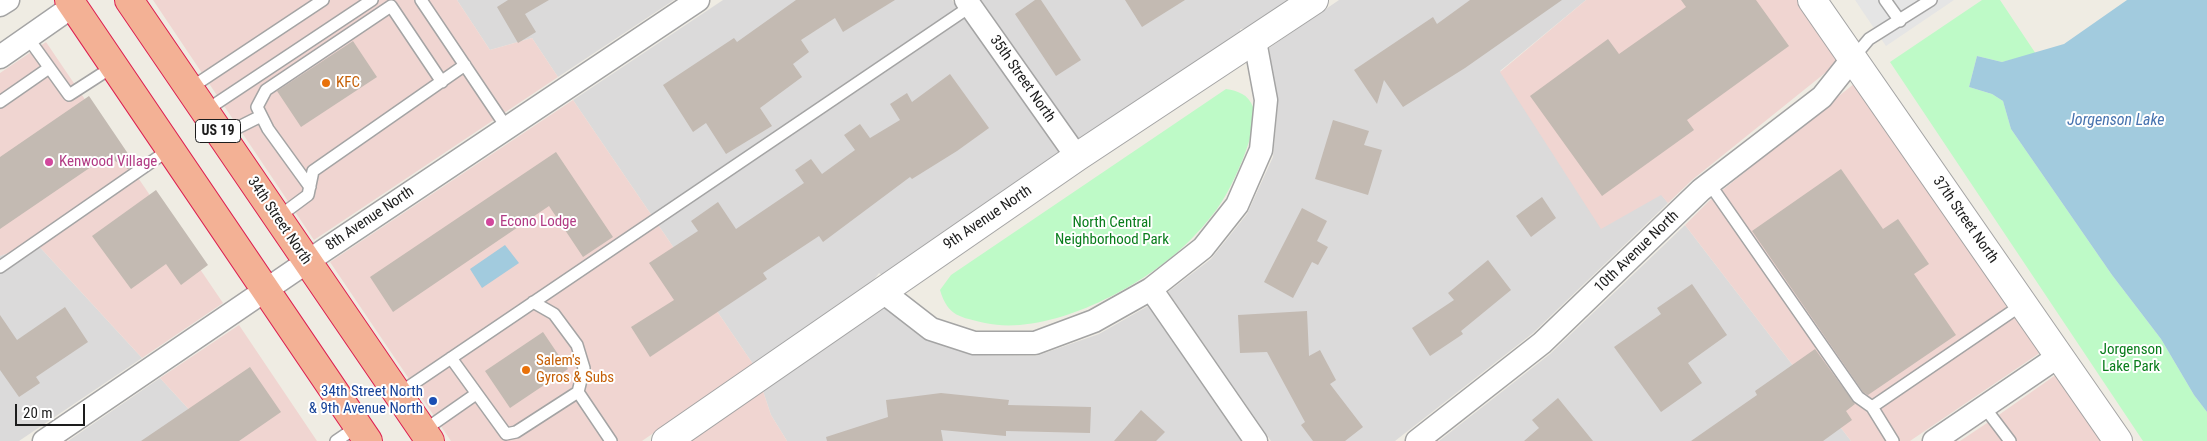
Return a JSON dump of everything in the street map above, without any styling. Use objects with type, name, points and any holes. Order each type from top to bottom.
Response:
[{"type":"highway","name":"34th Street North","points":[[129,0],[427,436]]},
{"type":"highway","points":[[71,3],[363,433]]},
{"type":"street","points":[[0,5],[8,0]]},
{"type":"street","name":"8th Avenue North","points":[[44,441],[307,261],[698,0]]},
{"type":"street","name":"9th Avenue North","points":[[666,441],[1077,157],[1255,41],[1314,0]]},
{"type":"street","name":"37th Street North","points":[[1812,0],[2118,441]]},
{"type":"street","name":"35th Street North","points":[[972,2],[1077,157]]},
{"type":"street","points":[[0,57],[28,38],[71,3]]},
{"type":"street","points":[[882,291],[932,329],[974,343],[1035,343],[1094,321],[1151,289],[1203,248],[1237,205],[1261,150],[1266,100],[1255,41]]},
{"type":"street","name":"10th Avenue North","points":[[1417,441],[1542,343],[1709,183],[1822,97],[1853,58]]},
{"type":"street","points":[[1151,289],[1256,441]]},
{"type":"street","points":[[1934,441],[2059,356]]},
{"type":"lane","points":[[189,89],[323,0]]},
{"type":"lane","points":[[205,111],[372,0]]},
{"type":"lane","points":[[421,0],[507,128]]},
{"type":"lane","points":[[1884,0],[1900,22]]},
{"type":"lane","points":[[1853,58],[1869,39],[1900,22],[1931,0]]},
{"type":"lane","points":[[398,394],[972,2]]},
{"type":"lane","points":[[310,187],[268,129],[261,116],[257,107],[266,90],[391,6],[442,82]]},
{"type":"lane","points":[[338,23],[346,36]]},
{"type":"lane","points":[[28,38],[69,95],[114,66]]},
{"type":"lane","points":[[277,218],[308,195],[314,171],[465,65]]},
{"type":"lane","points":[[0,102],[49,68]]},
{"type":"lane","points":[[260,75],[266,90]]},
{"type":"lane","points":[[221,136],[261,116]]},
{"type":"lane","points":[[0,267],[170,149]]},
{"type":"lane","points":[[1709,183],[1858,396],[1872,407],[1893,441]]},
{"type":"lane","points":[[451,358],[506,434],[516,432],[578,392],[584,368],[576,345],[554,314],[533,302]]},
{"type":"lane","points":[[1872,407],[2023,304]]},
{"type":"lane","points":[[578,392],[611,441]]},
{"type":"lane","points":[[427,436],[476,394]]},
{"type":"lane","points":[[1985,408],[2010,441]]},
{"type":"lane","points":[[336,441],[363,433]]},
{"type":"shaded area","points":[[153,0],[457,0],[490,50],[532,38],[558,77],[314,240]]},
{"type":"shaded area","points":[[457,0],[674,0],[558,77],[532,38],[490,50]]},
{"type":"shaded area","points":[[723,0],[952,0],[1059,153],[882,275],[879,273],[873,281],[753,364],[573,100]]},
{"type":"shaded area","points":[[981,0],[1291,0],[1250,28],[1240,29],[1241,34],[1079,140]]},
{"type":"shaded area","points":[[1339,0],[1586,0],[1500,71],[1662,195],[1668,203],[1533,333],[1395,441],[1271,441],[1168,292],[1211,259],[1247,214],[1273,157],[1278,103],[1269,48]]},
{"type":"shaded area","points":[[1586,0],[1797,0],[1840,61],[1692,180],[1668,203],[1661,195],[1601,229],[1500,72]]},
{"type":"shaded area","points":[[1855,0],[1954,0],[1886,46]]},
{"type":"shaded area","points":[[46,42],[223,303],[142,358],[36,243],[0,256],[0,73]]},
{"type":"shaded area","points":[[1855,83],[2041,352],[1910,441],[1851,441],[1685,225],[1709,201]]},
{"type":"shaded area","points":[[573,100],[753,364],[642,441],[451,441],[330,262]]},
{"type":"shaded area","points":[[1685,225],[1851,441],[1439,441],[1550,354]]},
{"type":"shaded area","points":[[36,243],[142,358],[19,441],[0,441],[0,256]]},
{"type":"shaded area","points":[[1148,306],[1241,441],[787,441],[771,415],[763,391],[883,307],[925,339],[971,355],[1036,356],[1099,334]]},
{"type":"shaded area","points":[[239,325],[317,441],[218,441],[160,378]]},
{"type":"shaded area","points":[[2057,374],[2103,441],[1960,441],[1993,419]]},
{"type":"shaded area","points":[[160,378],[218,441],[68,441]]},
{"type":"shaded area","points":[[763,391],[771,415],[787,441],[690,441]]},
{"type":"green space","name":"Jorgenson Lake Park","points":[[1982,0],[2000,0],[2036,54],[2002,62],[1977,56],[1969,87],[1992,94],[2003,101],[2011,129],[2112,275],[2161,339],[2194,395],[2207,412],[2207,441],[2143,441],[1890,62]]},
{"type":"green space","name":"North Central Neighborhood Park","points":[[1226,89],[1242,94],[1253,107],[1252,129],[1243,159],[1230,188],[1217,209],[1193,237],[1165,262],[1143,278],[1092,306],[1036,323],[1010,325],[985,323],[962,317],[951,311],[947,306],[940,290],[951,275]]},
{"type":"water","name":"Jorgenson Lake","points":[[2127,0],[2207,0],[2207,412],[2194,395],[2161,339],[2112,275],[2011,129],[2003,101],[1992,94],[1969,87],[1977,56],[2002,62],[2064,44]]},
{"type":"water","points":[[505,245],[519,263],[482,288],[470,269]]},
{"type":"building","points":[[508,0],[549,0],[525,14],[536,32],[518,43],[497,7]]},
{"type":"building","points":[[796,0],[895,0],[843,32],[835,18],[801,40],[809,52],[793,64],[802,77],[760,108],[772,126],[726,154],[706,123],[693,132],[663,85],[734,38],[737,42]]},
{"type":"building","points":[[1035,0],[1041,0],[1081,60],[1056,76],[1015,14]]},
{"type":"building","points":[[1125,0],[1185,0],[1142,27]]},
{"type":"building","points":[[1470,0],[1562,0],[1465,68],[1403,107],[1384,80],[1377,104],[1354,70],[1433,17],[1437,24]]},
{"type":"building","points":[[1681,0],[1756,0],[1789,46],[1687,120],[1694,130],[1602,196],[1530,96],[1608,39],[1619,54],[1686,7]]},
{"type":"building","name":"KFC","points":[[353,41],[377,77],[301,127],[277,91]]},
{"type":"building","points":[[950,74],[989,128],[957,151],[912,179],[910,177],[823,242],[819,236],[763,273],[767,279],[650,357],[631,327],[674,300],[649,263],[698,231],[691,221],[718,202],[736,229],[804,183],[795,170],[811,159],[822,174],[855,150],[844,135],[860,124],[870,138],[900,120],[890,104],[907,93],[912,102]]},
{"type":"building","name":"Kenwood Village","points":[[89,96],[135,164],[128,169],[107,156],[0,229],[0,157]]},
{"type":"building","points":[[1333,120],[1369,131],[1364,145],[1382,150],[1368,195],[1315,179]]},
{"type":"building","name":"Econo Lodge","points":[[556,152],[613,237],[583,257],[549,206],[393,312],[370,277]]},
{"type":"building","points":[[1841,169],[1883,229],[1898,219],[1929,264],[1914,274],[1956,335],[1868,395],[1863,392],[1752,231]]},
{"type":"building","points":[[156,190],[208,265],[181,285],[166,264],[131,289],[92,236]]},
{"type":"building","points":[[1542,197],[1556,218],[1531,237],[1516,216]]},
{"type":"building","points":[[1302,208],[1327,221],[1317,241],[1328,247],[1318,265],[1312,262],[1293,298],[1264,282]]},
{"type":"building","points":[[1488,260],[1511,290],[1461,331],[1463,334],[1430,356],[1412,328],[1454,300],[1448,293]]},
{"type":"building","points":[[1692,284],[1727,335],[1688,363],[1702,383],[1661,412],[1614,347],[1661,314],[1657,308]]},
{"type":"building","points":[[65,307],[88,342],[36,377],[40,383],[19,397],[0,370],[0,315],[17,340]]},
{"type":"building","points":[[1307,311],[1309,356],[1320,350],[1336,380],[1330,384],[1363,427],[1345,441],[1313,441],[1301,425],[1305,422],[1267,352],[1240,353],[1238,315]]},
{"type":"building","name":"Salem's Gyros & Subs","points":[[543,332],[568,369],[510,408],[485,371]]},
{"type":"building","points":[[1815,349],[1855,404],[1846,411],[1852,420],[1823,441],[1691,441],[1757,395],[1755,391]]},
{"type":"building","points":[[250,367],[281,412],[239,441],[141,441]]},
{"type":"building","points":[[941,393],[1009,400],[1008,405],[1091,407],[1090,433],[1006,431],[1006,436],[941,430],[943,441],[827,441],[826,437],[888,417],[886,400]]},
{"type":"building","points":[[1558,398],[1593,441],[1524,441],[1539,428],[1532,420]]},
{"type":"building","points":[[1141,410],[1165,432],[1156,441],[1114,441]]},
{"type":"place","name":"KFC","points":[[326,83]]},
{"type":"place","name":"Kenwood Village","points":[[49,162]]},
{"type":"place","name":"Econo Lodge","points":[[490,222]]},
{"type":"place","name":"Salem's Gyros & Subs","points":[[526,370]]},
{"type":"place","name":"34th Street North & 9th Avenue North","points":[[433,401]]}]
